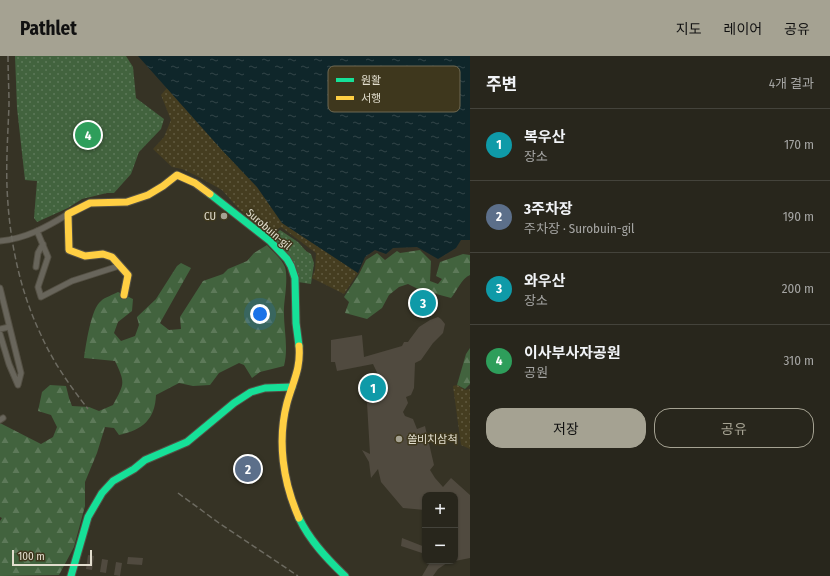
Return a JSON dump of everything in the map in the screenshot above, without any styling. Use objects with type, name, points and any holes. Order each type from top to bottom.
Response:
[{"type":"street","name":"Surobuin-gil","points":[[68,214],[90,203],[127,202],[141,197],[163,186],[176,175],[194,182],[208,191],[275,246],[291,265],[295,285],[296,323],[300,360],[284,415],[282,438],[283,465],[287,487],[295,510],[310,538],[322,553],[345,576]]},
{"type":"street","points":[[0,241],[27,235],[47,227],[68,214]]},
{"type":"street","points":[[68,214],[69,250],[85,256],[103,254],[112,256],[128,275],[124,295]]},
{"type":"street","points":[[37,231],[48,257],[38,288],[40,297],[72,281],[119,266]]},
{"type":"street","points":[[36,267],[38,253],[43,244]]},
{"type":"street","points":[[0,288],[21,373],[18,385],[9,364],[0,334]]},
{"type":"street","points":[[0,329],[9,327]]},
{"type":"street","points":[[71,576],[88,517],[102,493],[113,481],[134,469],[145,460],[187,442],[247,394],[265,388],[292,387]]},
{"type":"green space","points":[[15,56],[126,56],[133,67],[136,98],[164,119],[161,129],[139,152],[131,174],[114,193],[107,193],[82,199],[68,208],[37,222],[34,218],[37,181],[25,180],[17,108]]},
{"type":"green space","points":[[280,230],[298,242],[311,254],[314,263],[311,284],[298,282],[295,268],[289,257],[271,238]]},
{"type":"green space","points":[[267,245],[282,261],[286,271],[284,314],[286,351],[284,366],[260,372],[252,378],[244,365],[239,363],[219,373],[210,385],[193,386],[179,383],[156,395],[153,411],[150,417],[135,430],[119,435],[114,428],[105,427],[97,453],[85,482],[85,506],[74,547],[59,575],[0,576],[0,521],[2,518],[0,517],[0,423],[41,444],[53,437],[57,427],[51,415],[38,411],[42,392],[50,385],[66,386],[72,406],[89,407],[99,411],[113,405],[120,392],[122,384],[121,375],[115,361],[84,358],[92,319],[97,305],[105,298],[118,292],[133,299],[132,311],[118,322],[114,333],[121,341],[135,336],[139,325],[137,317],[156,299],[177,266],[181,263],[191,268],[160,323],[169,330],[181,329],[180,317],[203,281],[223,274],[228,269],[247,261],[254,253]]},
{"type":"green space","points":[[420,250],[431,261],[430,281],[438,284],[442,279],[436,276],[440,262],[463,254],[470,255],[470,275],[462,282],[451,298],[418,289],[408,284],[399,287],[389,295],[382,308],[367,319],[345,313],[349,302],[344,297],[366,260],[377,253],[385,260],[397,251],[400,253]]},
{"type":"green space","points":[[470,348],[470,384],[465,389],[457,385],[466,354]]},
{"type":"sand","points":[[167,88],[257,187],[282,223],[358,273],[344,294],[312,278],[315,270],[316,253],[281,227],[271,233],[256,224],[238,208],[222,190],[182,169],[172,167],[153,149],[164,137],[171,120],[161,95]]},
{"type":"sand","points":[[457,385],[465,390],[470,389],[470,449],[461,445],[453,386]]},
{"type":"water","points":[[138,56],[470,56],[470,240],[461,240],[456,248],[438,259],[417,247],[393,248],[386,254],[375,250],[365,257],[358,273],[282,223],[257,187]]},
{"type":"building","name":"쏠비치삼척","points":[[438,317],[441,319],[445,324],[443,333],[433,343],[421,360],[415,363],[414,388],[411,395],[406,397],[408,403],[403,412],[405,416],[413,419],[417,429],[425,426],[434,465],[430,470],[435,478],[443,487],[451,478],[470,495],[470,558],[458,560],[458,492],[422,492],[422,510],[403,508],[381,482],[378,469],[371,478],[369,462],[362,450],[370,454],[367,403],[380,391],[383,385],[373,364],[337,371],[335,362],[331,362],[331,340],[362,335],[364,357],[402,346],[404,342],[408,342],[419,327]]},
{"type":"building","points":[[402,538],[422,546],[422,553],[401,546]]},
{"type":"building","points":[[88,555],[94,556],[92,570],[86,569]]},
{"type":"building","points":[[128,557],[143,558],[142,565],[127,564]]},
{"type":"building","points":[[102,559],[108,560],[106,573],[100,572]]},
{"type":"building","points":[[116,562],[122,563],[120,576],[114,575]]},
{"type":"building","points":[[429,564],[446,564],[438,569],[433,576],[422,576]]},
{"type":"railway","points":[[8,56],[9,105],[7,187],[10,225],[16,263],[33,318],[46,345],[62,374],[88,409]]},
{"type":"railway","points":[[178,493],[219,523],[298,576]]},
{"type":"traffic: fast","points":[[210,194],[270,241],[287,259],[295,278],[296,323],[299,346]]},
{"type":"traffic: fast","points":[[71,576],[88,517],[102,493],[113,481],[134,469],[145,460],[187,442],[234,403],[251,392],[265,388],[292,387]]},
{"type":"traffic: fast","points":[[299,518],[319,549],[345,576]]},
{"type":"traffic: slow","points":[[124,295],[128,275],[112,257],[103,254],[85,256],[69,250],[68,214],[90,203],[127,202],[148,195],[177,175],[195,183],[210,194]]},
{"type":"traffic: slow","points":[[299,346],[298,368],[287,403],[282,432],[283,461],[289,490],[299,518]]},
{"type":"place","name":"이사부사자공원","points":[[88,135]]},
{"type":"place","name":"CU","points":[[224,216]]},
{"type":"place","name":"와우산","points":[[423,303]]},
{"type":"place","name":"복우산","points":[[373,388]]},
{"type":"place","name":"쏠비치삼척","points":[[399,439]]},
{"type":"place","name":"3주차장","points":[[248,469]]}]
